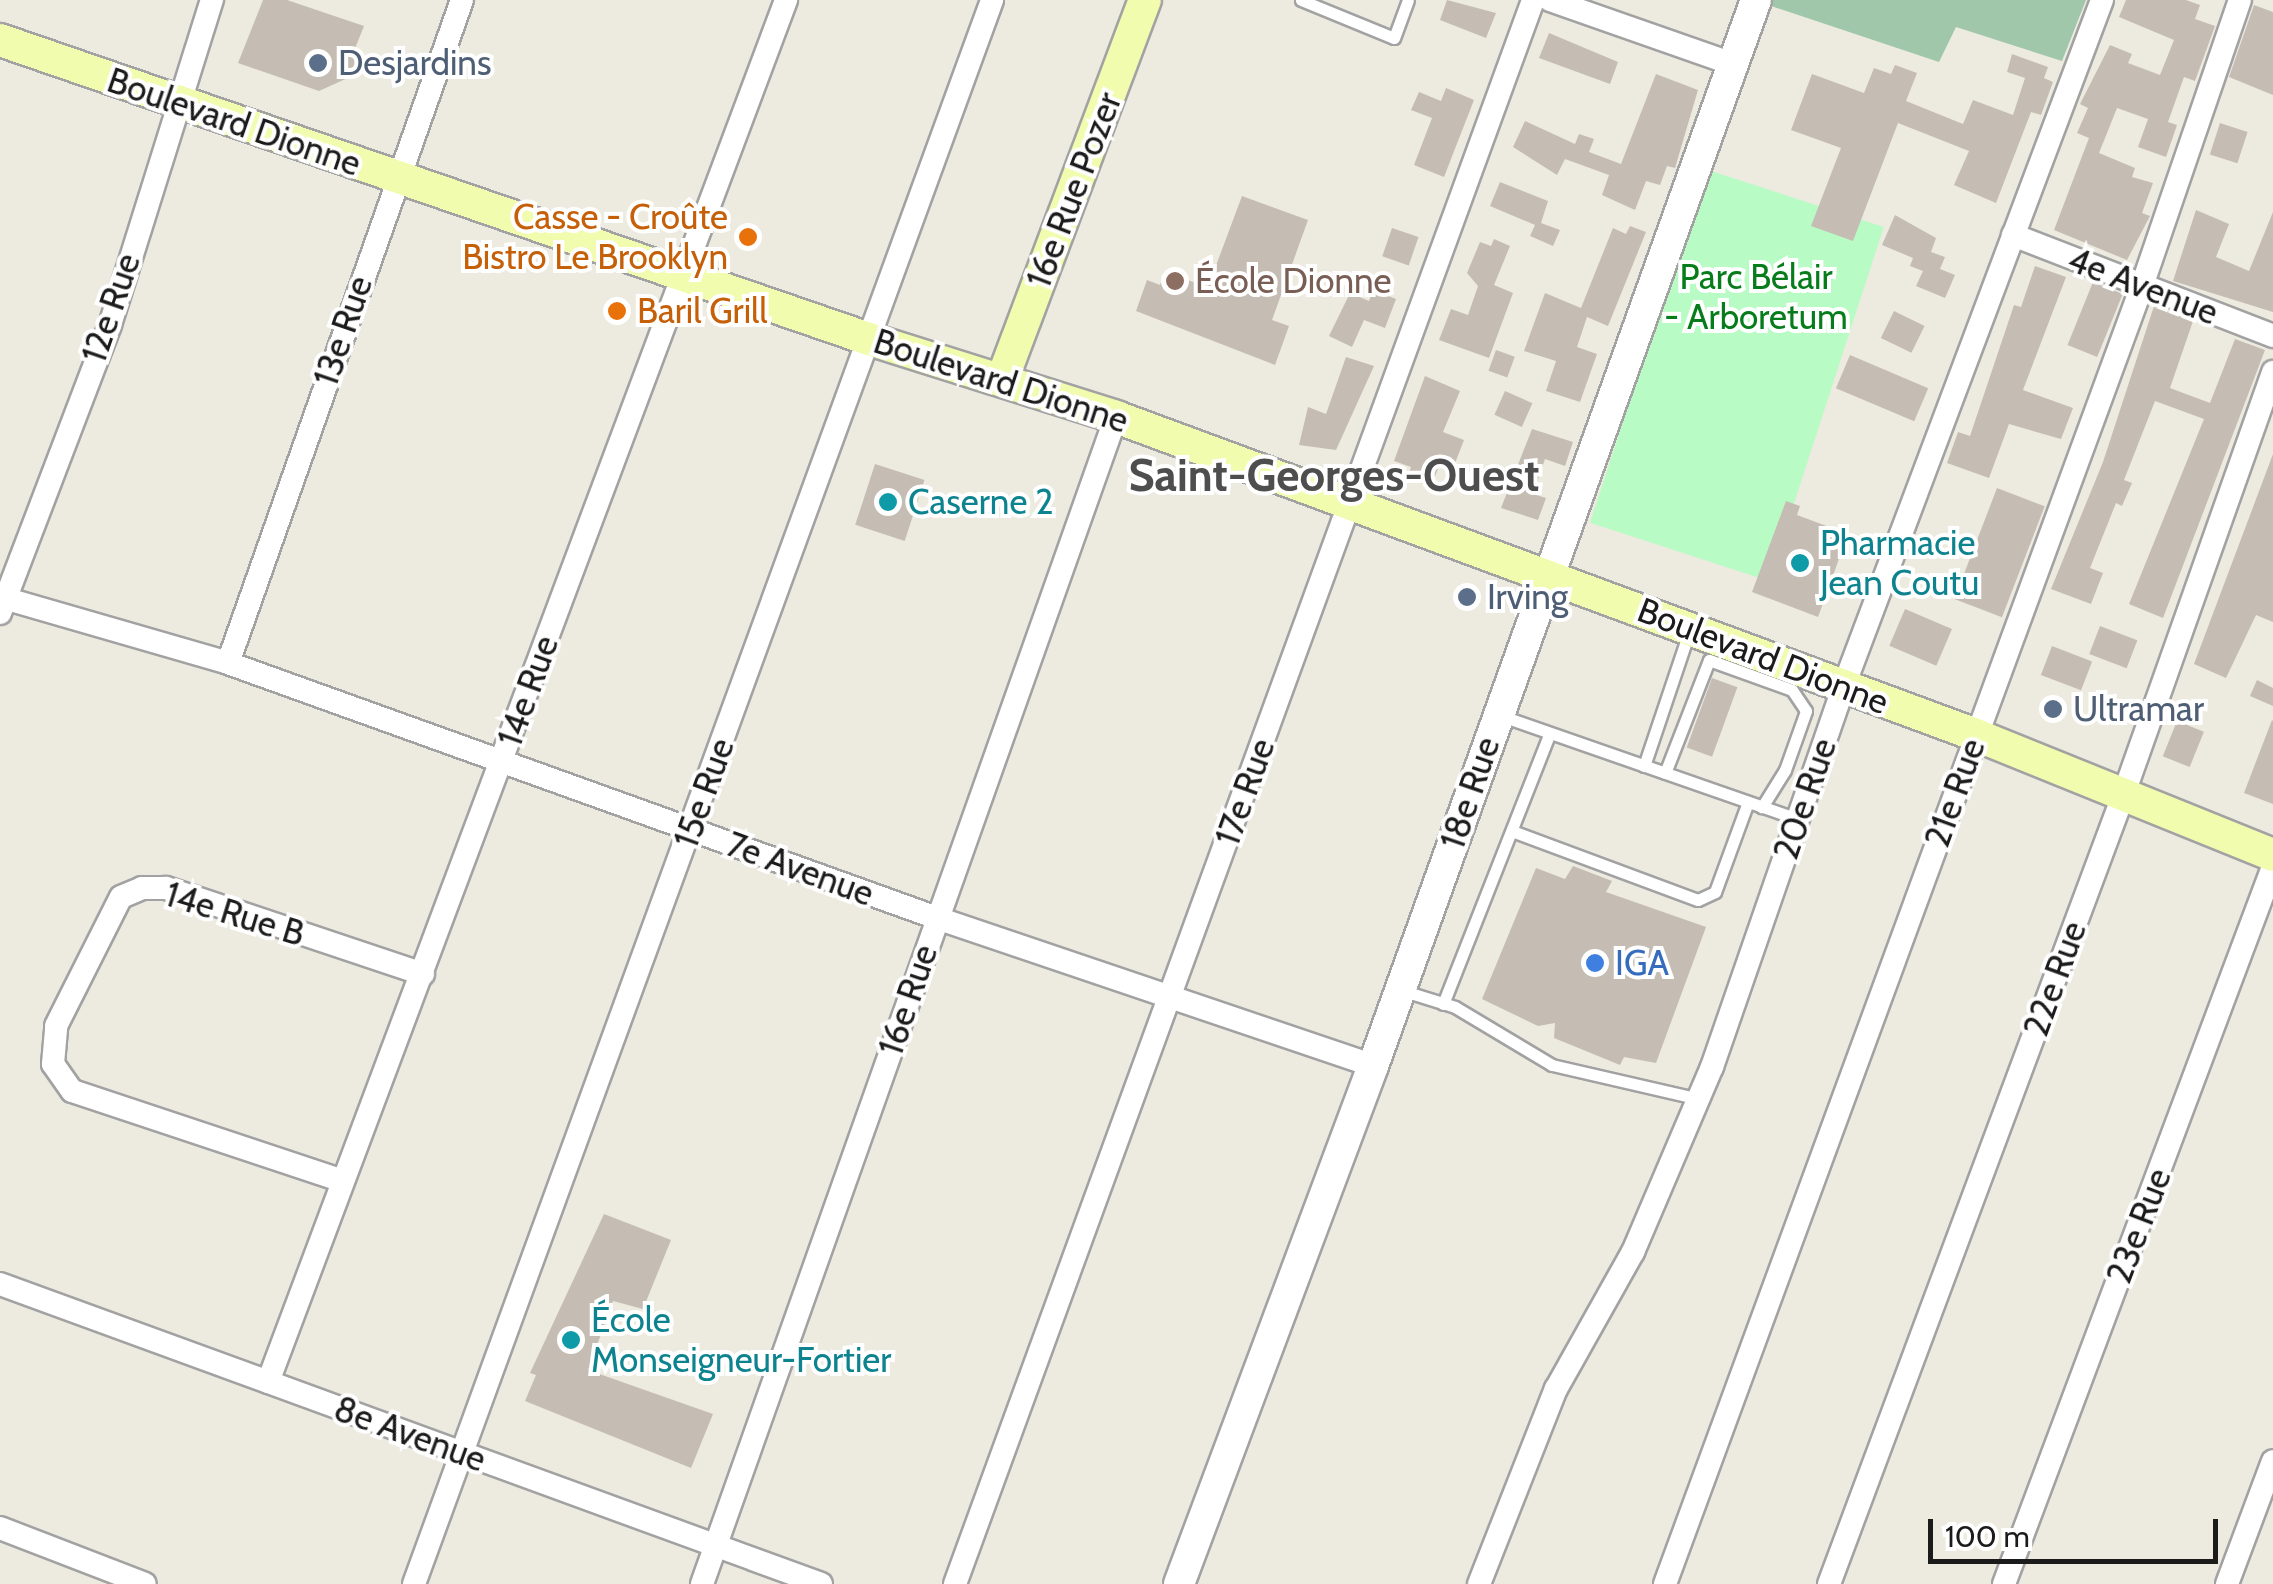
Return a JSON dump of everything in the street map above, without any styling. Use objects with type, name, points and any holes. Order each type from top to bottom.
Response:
[{"type":"main road","name":"16e Rue Pozer","points":[[1002,380],[1145,0]]},
{"type":"main road","name":"Boulevard Dionne","points":[[0,40],[866,338],[1116,416],[1976,736],[2273,854]]},
{"type":"street","name":"12e Rue","points":[[2,603],[110,325],[176,102],[212,0]]},
{"type":"street","name":"13e Rue","points":[[228,663],[462,0]]},
{"type":"street","name":"14e Rue","points":[[268,1382],[340,1180],[423,974],[786,0]]},
{"type":"street","name":"15e Rue","points":[[414,1584],[992,0]]},
{"type":"street","name":"17e Rue","points":[[954,1584],[1533,0]]},
{"type":"street","points":[[1550,0],[1736,65]]},
{"type":"street","name":"18e Rue","points":[[1179,1584],[1374,1066],[1547,574],[1736,65],[1756,0]]},
{"type":"street","name":"20e Rue","points":[[1480,1584],[1556,1389],[1634,1252],[1699,1098],[1843,688],[2102,0]]},
{"type":"street","name":"21e Rue","points":[[1665,1584],[2142,286],[2240,0]]},
{"type":"street","name":"4e Avenue","points":[[2012,236],[2273,336]]},
{"type":"street","name":"22e Rue","points":[[1829,1584],[2124,796],[2273,372]]},
{"type":"street","name":"16e Rue","points":[[702,1584],[1116,416]]},
{"type":"street","name":"7e Avenue","points":[[2,603],[228,663],[937,918],[1374,1066]]},
{"type":"street","name":"23e Rue","points":[[2004,1584],[2273,867]]},
{"type":"street","name":"14e Rue B","points":[[340,1180],[72,1091],[52,1064],[56,1026],[121,898],[142,888],[166,888],[423,974]]},
{"type":"street","name":"8e Avenue","points":[[0,1284],[820,1584]]},
{"type":"street","points":[[2228,1584],[2273,1461]]},
{"type":"street","points":[[0,1528],[144,1584]]},
{"type":"lane","points":[[1301,0],[1394,38],[1408,0]]},
{"type":"lane","points":[[1644,766],[1690,628]]},
{"type":"lane","points":[[1665,773],[1702,668],[1709,660],[1792,690],[1806,712],[1785,770],[1762,807]]},
{"type":"lane","points":[[1498,714],[1798,819]]},
{"type":"lane","points":[[1443,1004],[1550,733]]},
{"type":"lane","points":[[1512,831],[1698,900],[1716,892],[1748,802]]},
{"type":"lane","points":[[1400,990],[1443,1004],[1552,1065],[1699,1098]]},
{"type":"green space","points":[[1772,0],[2086,0],[2062,61],[1956,27],[1939,62],[1771,6]]},
{"type":"green space","name":"Parc Bélair - Arboretum","points":[[1705,169],[1884,227],[1769,581],[1590,523]]},
{"type":"building","points":[[263,0],[287,0],[364,26],[352,56],[361,72],[319,91],[238,63]]},
{"type":"building","points":[[1447,0],[1496,13],[1486,38],[1440,20]]},
{"type":"building","points":[[2126,0],[2186,0],[2200,5],[2195,19],[2215,26],[2195,81],[2184,77],[2168,122],[2177,125],[2166,157],[2138,147],[2148,119],[2117,108],[2099,153],[2135,168],[2132,177],[2153,183],[2142,213],[2150,216],[2127,260],[2054,230],[2089,138],[2077,133],[2088,108],[2080,104],[2110,45],[2132,54],[2128,63],[2160,75],[2174,40],[2119,17]]},
{"type":"building","points":[[2254,5],[2273,12],[2273,95],[2229,77]]},
{"type":"building","points":[[1549,33],[1618,62],[1610,84],[1539,58]]},
{"type":"building","points":[[2012,54],[2048,67],[2044,78],[2053,82],[2041,115],[2031,112],[1996,203],[1954,185],[1969,151],[1898,123],[1853,241],[1811,226],[1841,148],[1791,130],[1812,74],[1864,93],[1874,68],[1891,74],[1895,65],[1917,73],[1906,101],[1963,124],[1973,100],[2013,115],[2025,78],[2007,72]]},
{"type":"building","points":[[1656,74],[1698,90],[1675,168],[1667,166],[1660,185],[1646,181],[1635,210],[1602,195],[1609,175],[1565,159],[1557,175],[1513,147],[1525,121],[1575,144],[1579,134],[1594,139],[1589,152],[1621,164]]},
{"type":"building","points":[[1446,88],[1474,100],[1444,177],[1414,165],[1432,118],[1411,110],[1419,92],[1441,101]]},
{"type":"building","points":[[2220,123],[2248,132],[2237,163],[2210,154]]},
{"type":"building","points":[[1500,182],[1548,201],[1541,223],[1560,230],[1553,246],[1530,236],[1535,225],[1490,206]]},
{"type":"building","name":"École Dionne","points":[[1242,196],[1308,220],[1272,320],[1289,326],[1275,365],[1136,311],[1147,280],[1160,285],[1164,272],[1208,287]]},
{"type":"building","points":[[2196,210],[2229,224],[2216,257],[2249,271],[2273,212],[2273,312],[2173,281]]},
{"type":"building","points":[[1895,215],[1936,238],[1931,252],[1945,257],[1940,269],[1955,275],[1945,298],[1916,286],[1923,271],[1910,266],[1913,258],[1882,245]]},
{"type":"building","points":[[1630,226],[1646,232],[1608,326],[1587,317],[1577,347],[1597,354],[1580,402],[1546,391],[1556,361],[1524,351],[1545,293],[1581,308],[1613,228],[1626,234]]},
{"type":"building","points":[[1392,228],[1418,237],[1409,265],[1382,256]]},
{"type":"building","points":[[1494,239],[1510,246],[1494,285],[1513,293],[1489,358],[1439,340],[1451,309],[1468,315],[1478,286],[1467,273],[1480,242],[1491,246]]},
{"type":"building","points":[[2035,266],[2066,277],[2023,390],[2073,408],[2061,439],[2009,424],[1989,478],[1947,463],[1958,432],[1970,436],[2014,305],[2021,307]]},
{"type":"building","points":[[2093,282],[2123,294],[2097,357],[2068,345]]},
{"type":"building","points":[[1373,290],[1396,299],[1385,328],[1364,320],[1352,347],[1329,336],[1350,293],[1369,301]]},
{"type":"building","points":[[2154,306],[2193,321],[2170,388],[2210,403],[2235,339],[2265,350],[2163,618],[2129,604],[2204,419],[2155,401],[2124,480],[2132,483],[2122,506],[2116,503],[2090,568],[2103,573],[2091,604],[2051,589],[2103,462]]},
{"type":"building","points":[[1894,311],[1925,326],[1911,353],[1881,338]]},
{"type":"building","points":[[1496,350],[1515,357],[1507,378],[1488,371]]},
{"type":"building","points":[[1850,355],[1928,388],[1914,421],[1836,388]]},
{"type":"building","points":[[1346,357],[1374,366],[1336,450],[1299,445],[1308,407],[1326,414]]},
{"type":"building","points":[[1425,376],[1460,391],[1443,432],[1464,440],[1452,471],[1439,466],[1431,487],[1407,478],[1411,467],[1394,461]]},
{"type":"building","points":[[1505,391],[1532,403],[1522,427],[1494,415]]},
{"type":"building","points":[[1532,429],[1573,442],[1565,466],[1545,459],[1533,494],[1546,498],[1538,520],[1501,508]]},
{"type":"building","points":[[2273,454],[2273,622],[2256,615],[2226,678],[2194,664]]},
{"type":"building","name":"Caserne 2","points":[[875,464],[924,480],[905,541],[855,525]]},
{"type":"building","points":[[1997,488],[2045,506],[2002,617],[1954,599]]},
{"type":"building","name":"Pharmacie Jean Coutu","points":[[1786,501],[1800,506],[1797,515],[1848,534],[1818,617],[1752,592]]},
{"type":"building","points":[[1905,609],[1952,629],[1936,666],[1889,646]]},
{"type":"building","points":[[2100,626],[2137,640],[2127,668],[2089,654]]},
{"type":"building","points":[[2052,646],[2092,661],[2081,690],[2041,675]]},
{"type":"building","points":[[1712,678],[1737,687],[1712,757],[1687,748]]},
{"type":"building","points":[[2257,680],[2273,688],[2273,706],[2250,696]]},
{"type":"building","points":[[2177,721],[2204,732],[2190,767],[2163,756]]},
{"type":"building","points":[[2273,721],[2273,804],[2244,793]]},
{"type":"building","name":"IGA","points":[[1573,866],[1612,881],[1606,892],[1706,927],[1656,1063],[1624,1057],[1620,1065],[1554,1038],[1555,1023],[1538,1026],[1482,999],[1536,868],[1565,879]]},
{"type":"building","name":"École Monseigneur-Fortier","points":[[604,1214],[671,1240],[643,1309],[613,1301],[588,1370],[713,1414],[691,1468],[525,1401],[536,1375],[530,1373]]},
{"type":"place","name":"Desjardins","points":[[318,63]]},
{"type":"place","name":"Casse - Croûte Bistro Le Brooklyn","points":[[748,237]]},
{"type":"place","name":"École Dionne","points":[[1175,281]]},
{"type":"place","name":"Baril Grill","points":[[617,311]]},
{"type":"place","name":"Caserne 2","points":[[888,502]]},
{"type":"place","name":"Pharmacie Jean Coutu","points":[[1800,563]]},
{"type":"place","name":"Irving","points":[[1467,597]]},
{"type":"place","name":"Ultramar","points":[[2053,709]]},
{"type":"place","name":"IGA","points":[[1595,963]]},
{"type":"place","name":"École Monseigneur-Fortier","points":[[571,1340]]},
{"type":"district","name":"Saint-Georges-Ouest","points":[[1334,476]]}]
